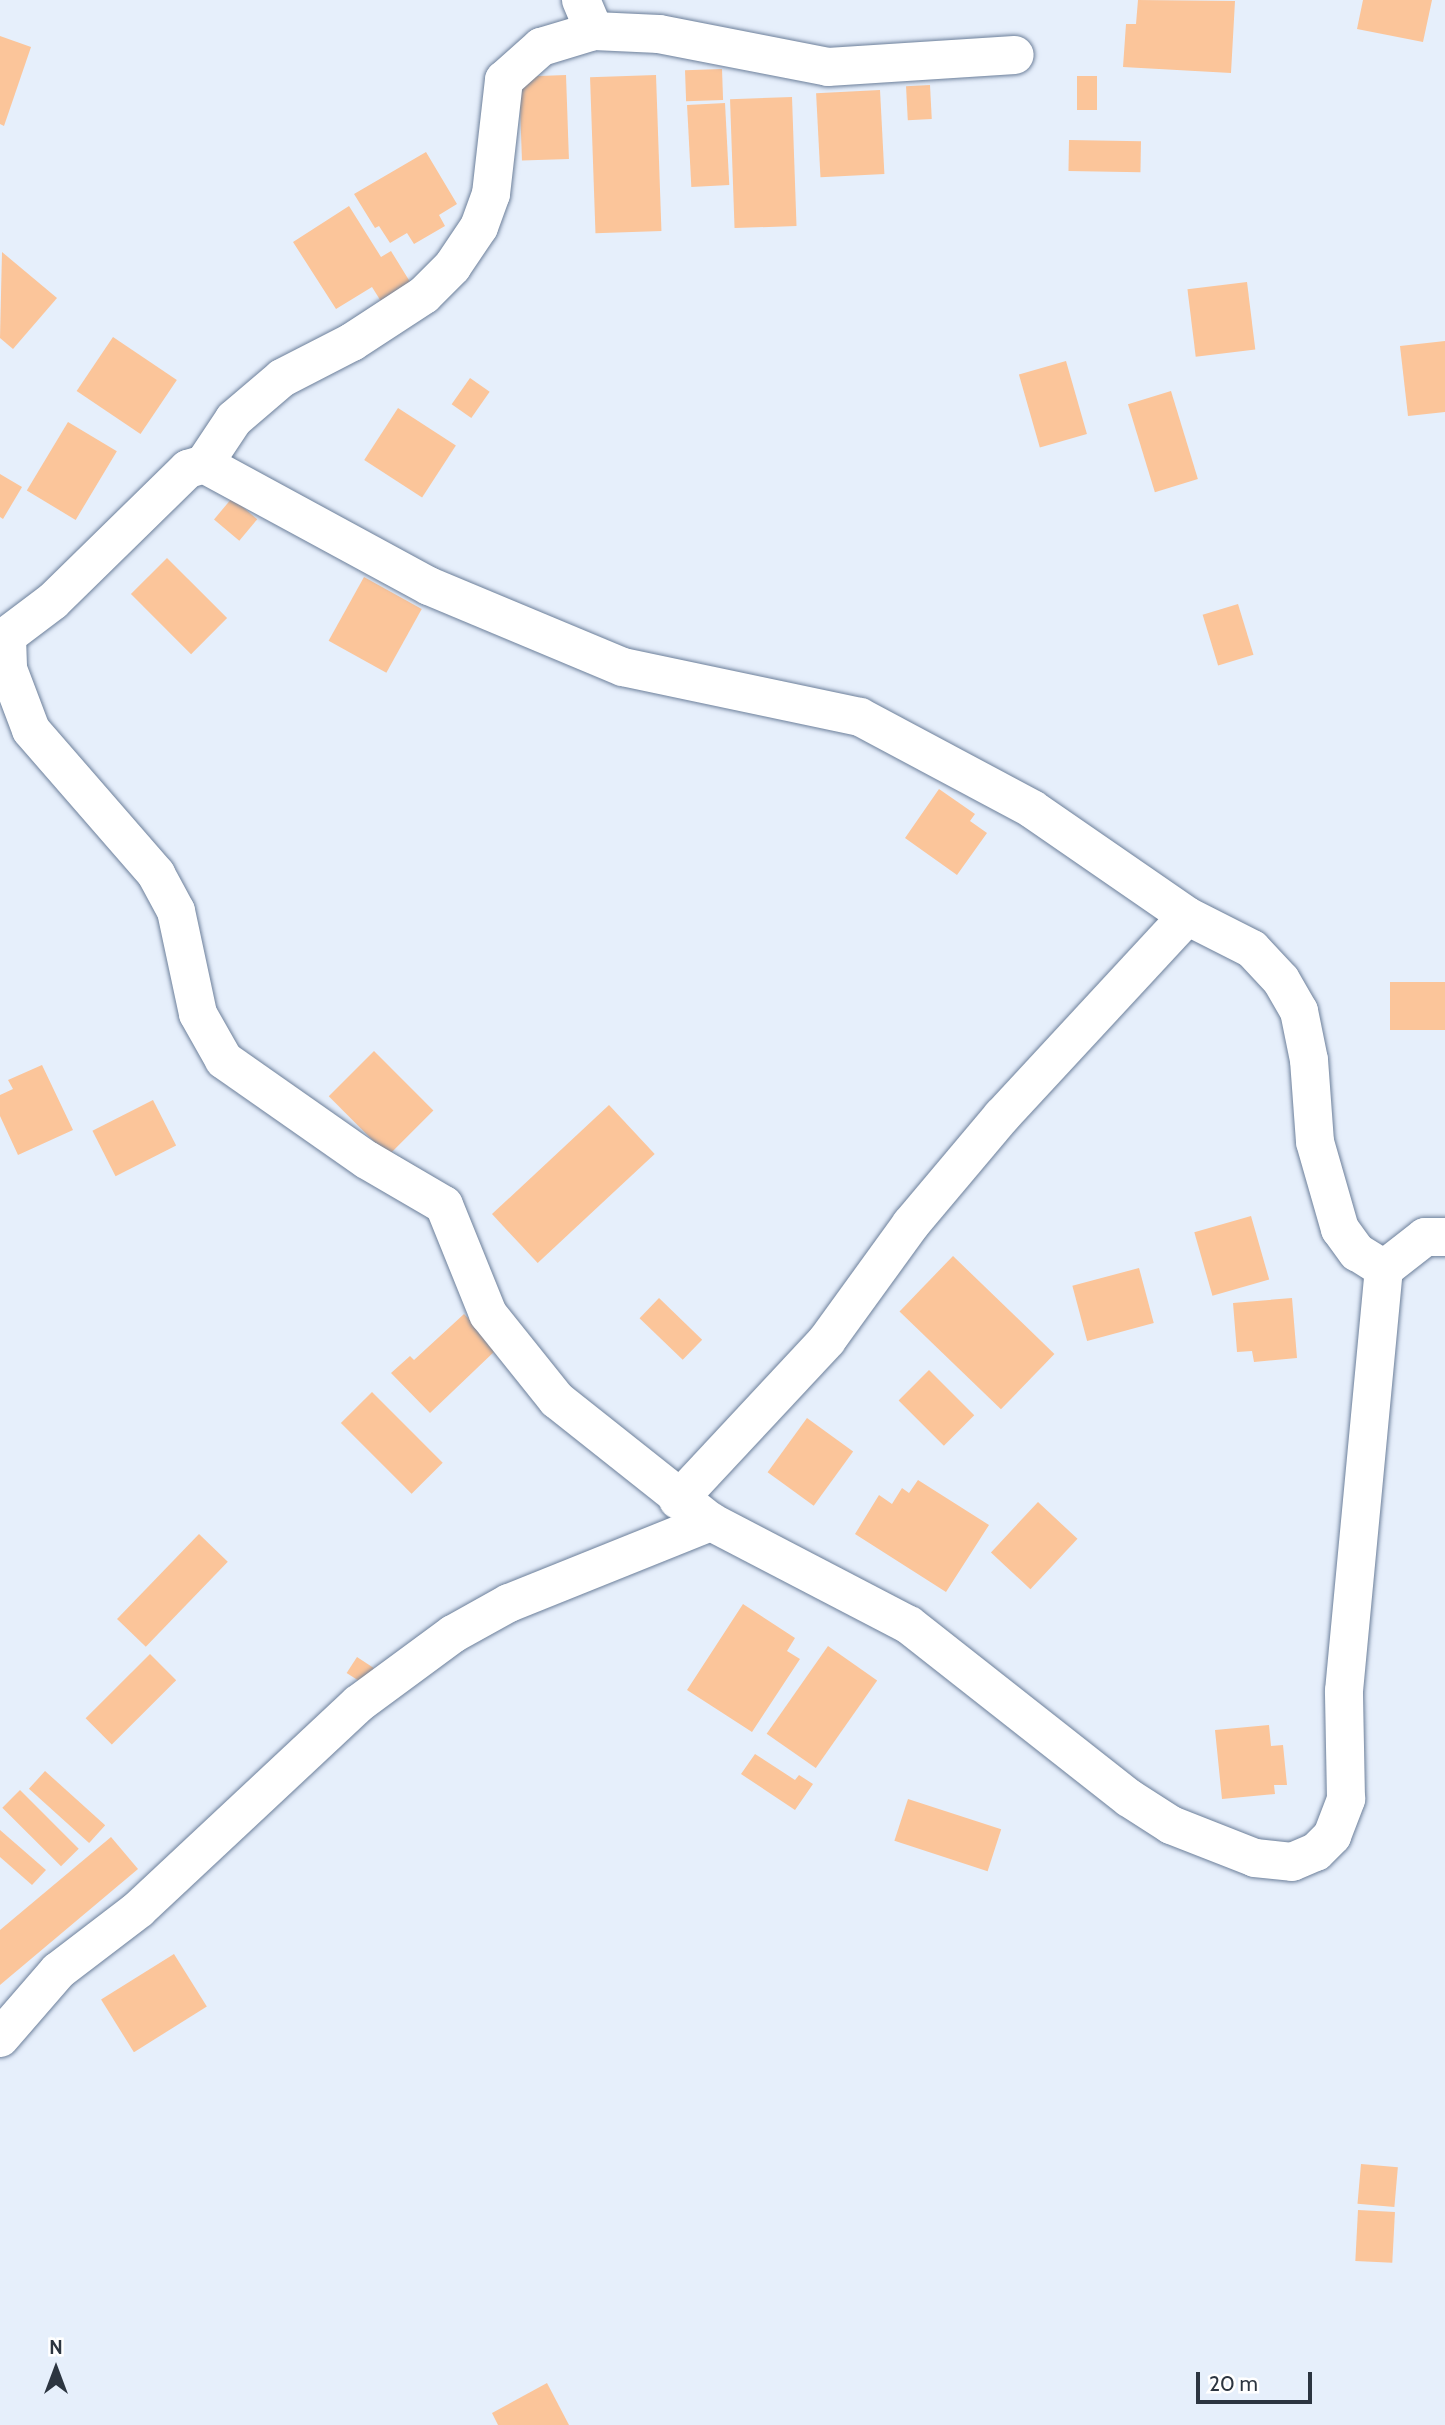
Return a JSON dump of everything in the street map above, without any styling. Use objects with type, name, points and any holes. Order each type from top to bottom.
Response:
[{"type":"street","points":[[1015,55],[828,67],[659,34],[587,16],[541,47],[504,80],[491,194],[478,227],[452,267],[424,295],[352,342],[282,378],[234,419],[204,464],[188,469],[98,559],[4,640],[8,669],[31,730],[156,874],[176,911],[198,1014],[224,1060],[355,1153],[444,1205],[488,1314],[557,1400],[678,1500],[711,1522],[909,1625],[1129,1798],[1171,1825],[1255,1858],[1292,1862],[1317,1852],[1332,1836],[1346,1799],[1345,1691],[1384,1269],[1425,1237],[1445,1237]]},
{"type":"street","points":[[204,464],[429,586],[623,667],[860,717],[1032,809],[1187,916],[1252,949],[1281,980],[1299,1011],[1310,1060],[1315,1142],[1325,1191],[1346,1237],[1357,1252],[1384,1269]]},
{"type":"street","points":[[678,1500],[827,1340],[911,1224],[1002,1116],[1187,916]]},
{"type":"street","points":[[0,2038],[58,1971],[139,1909],[358,1704],[453,1634],[509,1603],[711,1522]]},
{"type":"building","points":[[1138,0],[1235,1],[1231,73],[1123,67],[1126,24],[1136,24]]},
{"type":"building","points":[[1363,0],[1432,0],[1423,42],[1357,29]]},
{"type":"building","points":[[0,36],[31,47],[4,126],[0,124]]},
{"type":"building","points":[[722,69],[723,100],[686,101],[685,70]]},
{"type":"building","points":[[566,75],[569,159],[522,161],[519,77]]},
{"type":"building","points":[[656,75],[661,231],[595,233],[590,77]]},
{"type":"building","points":[[1077,76],[1097,76],[1097,110],[1077,110]]},
{"type":"building","points":[[930,85],[932,119],[908,120],[906,86]]},
{"type":"building","points":[[880,90],[884,174],[820,177],[816,93]]},
{"type":"building","points":[[792,97],[797,226],[735,228],[730,99]]},
{"type":"building","points":[[725,103],[729,185],[691,187],[687,105]]},
{"type":"building","points":[[1069,140],[1141,141],[1140,172],[1068,171]]},
{"type":"building","points":[[426,152],[457,204],[439,215],[445,226],[414,244],[407,233],[390,243],[379,226],[375,228],[354,194]]},
{"type":"building","points":[[349,206],[381,257],[391,251],[412,285],[382,303],[372,287],[336,309],[293,242]]},
{"type":"building","points":[[2,252],[57,298],[13,349],[0,338]]},
{"type":"building","points":[[1247,282],[1255,349],[1196,357],[1187,289]]},
{"type":"building","points":[[113,337],[177,380],[140,434],[77,391]]},
{"type":"building","points":[[1445,341],[1445,412],[1408,416],[1400,346]]},
{"type":"building","points":[[1066,361],[1087,434],[1040,448],[1019,375]]},
{"type":"building","points":[[470,378],[490,392],[471,418],[452,404]]},
{"type":"building","points":[[1171,391],[1198,479],[1155,492],[1128,404]]},
{"type":"building","points":[[398,408],[456,446],[422,498],[364,460]]},
{"type":"building","points":[[68,422],[117,451],[76,520],[27,491]]},
{"type":"building","points":[[0,474],[22,487],[3,519],[0,517]]},
{"type":"building","points":[[232,498],[257,519],[239,541],[214,519]]},
{"type":"building","points":[[167,558],[227,618],[191,654],[131,594]]},
{"type":"building","points":[[364,577],[422,609],[386,673],[329,641]]},
{"type":"building","points":[[1238,604],[1253,655],[1218,666],[1203,615]]},
{"type":"building","points":[[939,789],[975,814],[970,821],[987,833],[957,875],[905,838]]},
{"type":"building","points":[[1390,982],[1445,982],[1445,1030],[1390,1030]]},
{"type":"building","points":[[374,1051],[433,1110],[388,1156],[329,1096]]},
{"type":"building","points":[[42,1065],[73,1130],[18,1155],[0,1116],[0,1095],[13,1089],[8,1080]]},
{"type":"building","points":[[153,1100],[176,1145],[116,1176],[92,1131]]},
{"type":"building","points":[[609,1105],[655,1154],[538,1263],[492,1214]]},
{"type":"building","points":[[1251,1216],[1269,1279],[1212,1296],[1194,1232]]},
{"type":"building","points":[[953,1256],[1054,1354],[1001,1409],[900,1311]]},
{"type":"building","points":[[1139,1268],[1154,1323],[1087,1341],[1072,1286]]},
{"type":"building","points":[[659,1298],[702,1340],[683,1360],[640,1318]]},
{"type":"building","points":[[1292,1298],[1297,1358],[1254,1362],[1252,1351],[1237,1352],[1233,1303]]},
{"type":"building","points":[[464,1314],[497,1349],[430,1413],[391,1373],[410,1356],[414,1360]]},
{"type":"building","points":[[929,1370],[974,1415],[944,1446],[899,1400]]},
{"type":"building","points":[[372,1392],[443,1463],[412,1494],[341,1423]]},
{"type":"building","points":[[807,1418],[853,1452],[814,1506],[768,1472]]},
{"type":"building","points":[[918,1480],[989,1525],[946,1592],[855,1534],[879,1495],[892,1504],[902,1488],[909,1493]]},
{"type":"building","points":[[1038,1502],[1077,1539],[1030,1589],[991,1552]]},
{"type":"building","points":[[199,1534],[228,1562],[146,1647],[117,1619]]},
{"type":"building","points":[[743,1604],[795,1638],[787,1651],[800,1659],[752,1732],[687,1690]]},
{"type":"building","points":[[828,1646],[877,1680],[816,1768],[767,1734]]},
{"type":"building","points":[[150,1654],[176,1680],[112,1745],[86,1718]]},
{"type":"building","points":[[357,1657],[374,1668],[363,1684],[347,1673]]},
{"type":"building","points":[[1269,1725],[1271,1746],[1283,1745],[1287,1785],[1274,1785],[1275,1794],[1222,1799],[1215,1730]]},
{"type":"building","points":[[755,1754],[795,1780],[799,1775],[813,1784],[795,1810],[741,1774]]},
{"type":"building","points":[[45,1771],[105,1825],[89,1843],[29,1789]]},
{"type":"building","points":[[20,1790],[79,1849],[61,1866],[2,1808]]},
{"type":"building","points":[[908,1799],[1001,1829],[988,1871],[894,1841]]},
{"type":"building","points":[[0,1830],[46,1870],[32,1885],[0,1857]]},
{"type":"building","points":[[111,1837],[138,1869],[0,1985],[0,1930]]},
{"type":"building","points":[[174,1954],[207,2007],[134,2052],[101,2000]]},
{"type":"building","points":[[1361,2164],[1398,2167],[1394,2207],[1358,2204]]},
{"type":"building","points":[[1358,2210],[1395,2212],[1392,2263],[1355,2261]]},
{"type":"building","points":[[547,2383],[569,2425],[498,2425],[492,2413]]}]
